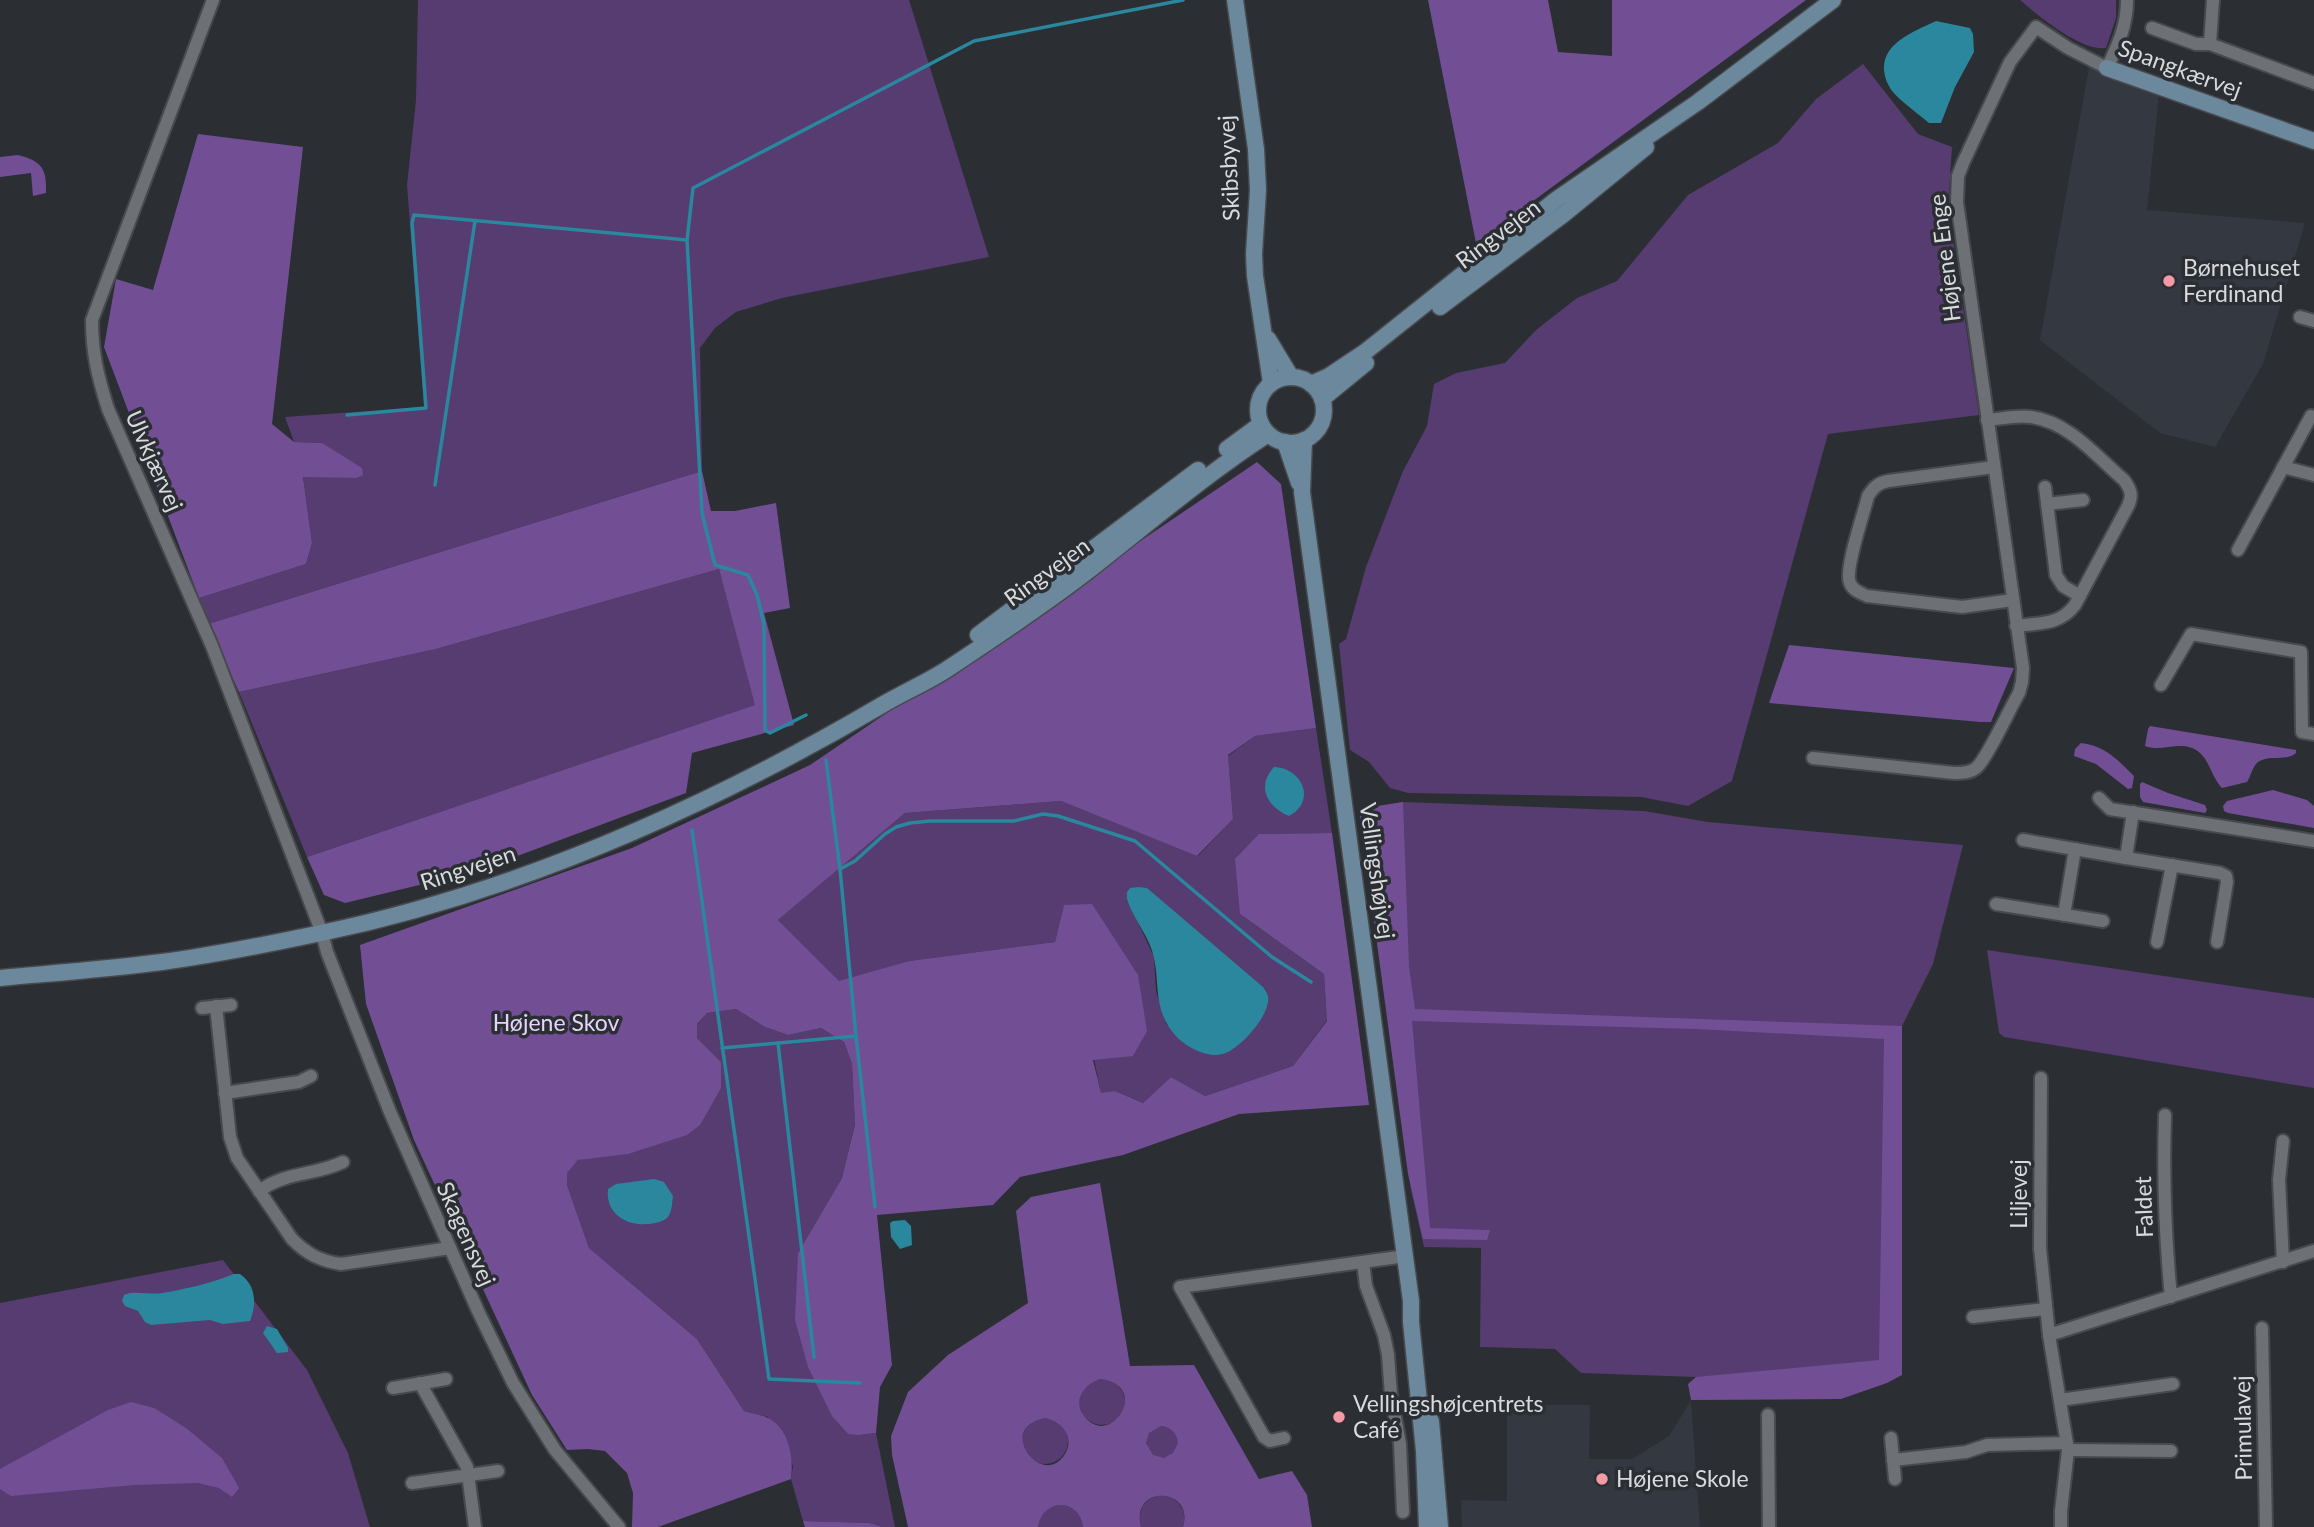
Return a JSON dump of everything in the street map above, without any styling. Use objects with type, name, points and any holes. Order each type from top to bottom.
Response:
[{"type":"main road","name":"Skibsbyvej","points":[[1235,0],[1256,149],[1258,190],[1254,254],[1259,309],[1271,383]]},
{"type":"main road","name":"Ringvejen","points":[[1311,384],[1329,376],[1365,352],[1557,199],[1698,102],[1833,0]]},
{"type":"main road","name":"Spangkærvej","points":[[2107,68],[2314,141]]},
{"type":"main road","name":"Ringvejen","points":[[1322,399],[1564,214],[1698,102]]},
{"type":"main road","name":"Skibsbyvej","points":[[1265,333],[1291,377]]},
{"type":"main road","points":[[1298,377],[1311,384],[1322,399],[1324,413],[1320,426],[1304,440],[1285,442],[1264,429],[1258,417],[1259,402],[1261,394],[1271,383],[1282,378],[1298,377]]},
{"type":"main road","name":"Ringvejen","points":[[0,978],[163,962],[322,933],[476,890],[594,848],[701,803],[788,759],[945,671],[1075,580],[1264,429]]},
{"type":"main road","name":"Vellingshøjvej","points":[[1304,440],[1302,492],[1406,1256],[1424,1451],[1427,1527]]},
{"type":"main road","name":"Vellingshøjvej","points":[[1285,442],[1302,492]]},
{"type":"main road","name":"Vellingshøjvej","points":[[1411,1301],[1418,1321],[1435,1451],[1440,1527]]},
{"type":"street","name":"Ulvkjærvej","points":[[213,0],[92,320],[92,347],[108,409],[212,646],[322,933]]},
{"type":"street","points":[[2107,68],[2120,40],[2127,16],[2127,0]]},
{"type":"street","points":[[2210,44],[2213,0]]},
{"type":"street","name":"Spangkærvej","points":[[2036,27],[2068,48],[2107,68]]},
{"type":"street","name":"Højene Enge","points":[[1813,758],[1966,773],[1977,767],[2019,694],[2023,668],[1957,187],[1963,163],[2010,62],[2036,27]]},
{"type":"street","points":[[2152,28],[2196,44],[2210,44],[2314,82]]},
{"type":"street","points":[[2300,317],[2314,321]]},
{"type":"street","points":[[1987,420],[2028,416],[2050,421],[2064,428],[2131,489],[2132,498],[2068,615],[2056,621],[2016,626]]},
{"type":"street","points":[[2238,550],[2311,416]]},
{"type":"street","points":[[1994,467],[1879,483],[1868,496],[1848,575],[1855,590],[1867,596],[1962,607],[2013,600]]},
{"type":"street","points":[[2283,467],[2314,475]]},
{"type":"street","points":[[2045,487],[2056,575],[2063,586],[2080,596]]},
{"type":"street","points":[[2047,504],[2083,500]]},
{"type":"street","points":[[2161,685],[2191,634],[2301,652],[2302,732],[2314,734]]},
{"type":"street","points":[[2099,799],[2110,808],[2314,841]]},
{"type":"street","points":[[2126,858],[2133,812]]},
{"type":"street","points":[[2023,840],[2220,873],[2225,876],[2227,882],[2217,942]]},
{"type":"street","points":[[2064,915],[2075,849]]},
{"type":"street","points":[[2157,942],[2172,865]]},
{"type":"street","points":[[1996,904],[2103,921]]},
{"type":"street","name":"Skagensvej","points":[[322,933],[390,1112],[508,1373],[555,1450],[619,1527]]},
{"type":"street","points":[[202,1007],[231,1005]]},
{"type":"street","points":[[216,1006],[233,1148],[292,1239],[303,1250],[328,1262],[354,1262],[450,1248]]},
{"type":"street","points":[[225,1093],[299,1082],[311,1076]]},
{"type":"street","name":"Liljevej","points":[[2041,1078],[2040,1248],[2049,1335],[2068,1447],[2061,1527]]},
{"type":"street","name":"Faldet","points":[[2165,1115],[2163,1190],[2171,1297]]},
{"type":"street","points":[[2283,1141],[2279,1181],[2283,1262]]},
{"type":"street","points":[[259,1191],[276,1180],[330,1169],[343,1163]]},
{"type":"street","points":[[2049,1335],[2314,1251]]},
{"type":"street","points":[[1284,1438],[1270,1441],[1264,1437],[1181,1287],[1406,1256]]},
{"type":"street","points":[[1363,1262],[1366,1286],[1384,1335],[1388,1355],[1399,1444],[1403,1512]]},
{"type":"street","points":[[1973,1317],[2046,1309]]},
{"type":"street","name":"Primulavej","points":[[2262,1328],[2266,1527]]},
{"type":"street","points":[[393,1388],[446,1379]]},
{"type":"street","points":[[420,1383],[467,1467],[475,1527]]},
{"type":"street","points":[[2060,1400],[2173,1384]]},
{"type":"street","points":[[1768,1415],[1769,1527]]},
{"type":"street","points":[[1891,1438],[1895,1479]]},
{"type":"street","points":[[1893,1460],[1966,1452],[1987,1444],[2171,1451]]},
{"type":"street","points":[[412,1483],[498,1471]]},
{"type":"shaded area","points":[[418,0],[909,0],[989,257],[782,298],[736,312],[715,328],[700,348],[702,471],[208,624],[199,598],[306,564],[312,543],[303,476],[356,478],[322,443],[294,442],[285,417],[424,407],[407,185],[416,100]]},
{"type":"shaded area","points":[[2020,0],[2116,0],[2116,18],[2106,48],[2096,48],[2073,39]]},
{"type":"shaded area","points":[[1863,64],[1918,134],[1952,147],[1948,205],[1979,415],[1828,434],[1732,781],[1688,806],[1641,797],[1408,793],[1390,788],[1369,762],[1350,750],[1339,644],[1346,639],[1366,567],[1403,471],[1427,426],[1434,384],[1456,373],[1505,363],[1536,330],[1577,298],[1617,281],[1688,195],[1778,143],[1816,99]]},
{"type":"shaded area","name":"Børnehuset Ferdinand","points":[[2089,67],[2159,95],[2147,210],[2305,223],[2263,364],[2215,447],[2160,433],[2040,340]]},
{"type":"shaded area","points":[[719,569],[756,705],[307,857],[239,692],[436,649]]},
{"type":"shaded area","points":[[1316,728],[1332,833],[1259,834],[1240,914],[1324,974],[1327,1020],[1293,1066],[1205,1096],[1171,1077],[1143,1103],[1115,1091],[1101,1094],[1064,906],[1055,942],[909,961],[839,982],[778,920],[905,813],[1061,801],[1198,856],[1233,819],[1228,756],[1255,736]],"holes":[[[1131,888],[1234,1048],[1217,1055],[1166,1024],[1156,991],[1154,957],[1127,899]]]},
{"type":"shaded area","points":[[1403,802],[1644,811],[1708,822],[1963,845],[1933,964],[1902,1026],[1902,1375],[1696,1377],[1581,1373],[1555,1349],[1480,1347],[1481,1248],[1424,1247],[1411,1190],[1359,809]]},
{"type":"shaded area","points":[[1987,950],[2314,998],[2314,1088],[2004,1037],[1999,1033]]},
{"type":"shaded area","points":[[736,1009],[765,1027],[788,1035],[821,1028],[844,1042],[852,1064],[855,1123],[842,1178],[798,1253],[859,1435],[876,1433],[895,1527],[870,1523],[803,1521],[791,1479],[793,1466],[768,1417],[744,1411],[697,1339],[589,1248],[567,1185],[566,1173],[578,1160],[594,1157],[721,1062],[697,1038],[697,1024],[707,1013]]},
{"type":"shaded area","points":[[223,1260],[307,1370],[348,1453],[370,1527],[0,1527],[0,1303]]},
{"type":"shaded area","points":[[1102,1379],[1118,1386],[1125,1402],[1118,1418],[1102,1425],[1086,1418],[1079,1402],[1086,1386]]},
{"type":"shaded area","name":"Højene Skole","points":[[1691,1400],[1700,1527],[1462,1527],[1461,1500],[1507,1501],[1507,1405],[1590,1405],[1589,1459],[1632,1459],[1669,1436]]},
{"type":"shaded area","points":[[1045,1418],[1061,1425],[1068,1441],[1061,1457],[1045,1464],[1029,1457],[1022,1441],[1029,1425]]},
{"type":"shaded area","points":[[1162,1426],[1173,1431],[1178,1442],[1173,1453],[1162,1458],[1151,1453],[1146,1442],[1151,1431]]},
{"type":"shaded area","points":[[1161,1495],[1172,1498],[1180,1505],[1184,1515],[1183,1527],[1141,1527],[1140,1515],[1143,1506],[1150,1499]]},
{"type":"shaded area","points":[[1060,1505],[1076,1511],[1083,1527],[1038,1527],[1044,1512]]},
{"type":"green space","points":[[1428,0],[1548,0],[1558,52],[1612,56],[1612,0],[1806,0],[1476,243]]},
{"type":"green space","points":[[198,134],[303,147],[272,424],[294,442],[322,443],[362,468],[363,475],[356,478],[303,477],[312,543],[306,564],[199,598],[104,347],[116,279],[153,290]]},
{"type":"green space","points":[[18,155],[33,160],[41,167],[46,193],[33,196],[31,173],[0,177],[0,157]]},
{"type":"green space","name":"Højene Skov","points":[[1257,462],[1281,484],[1316,728],[1255,736],[1228,755],[1233,819],[1197,856],[1061,801],[905,813],[778,920],[839,981],[909,961],[1055,942],[1064,905],[1092,904],[1138,975],[1147,1031],[1133,1056],[1093,1060],[1101,1093],[1115,1091],[1143,1103],[1171,1077],[1205,1096],[1293,1066],[1327,1021],[1324,974],[1240,914],[1235,859],[1259,834],[1332,833],[1369,1105],[1239,1114],[1123,1155],[1020,1177],[993,1205],[877,1215],[892,1365],[880,1387],[876,1433],[848,1434],[832,1416],[808,1367],[795,1320],[798,1253],[842,1178],[855,1124],[852,1064],[844,1042],[821,1028],[788,1035],[765,1027],[736,1009],[707,1013],[697,1024],[697,1038],[721,1062],[721,1088],[700,1125],[687,1135],[628,1154],[578,1160],[567,1173],[567,1185],[589,1248],[697,1339],[744,1411],[766,1417],[780,1428],[785,1435],[792,1461],[791,1479],[658,1527],[632,1527],[633,1493],[627,1473],[605,1451],[567,1450],[532,1395],[414,1140],[366,1004],[360,945],[632,848],[810,765]]},
{"type":"green space","points":[[702,471],[711,511],[735,511],[776,503],[790,608],[764,613],[794,725],[692,753],[686,793],[477,871],[345,903],[324,895],[307,857],[755,705],[719,569],[436,649],[239,692],[208,624]]},
{"type":"green space","points":[[1789,645],[2014,668],[1991,722],[1769,703]]},
{"type":"green space","points":[[2150,726],[2296,750],[2296,753],[2292,756],[2262,760],[2254,766],[2247,782],[2222,788],[2209,765],[2200,753],[2193,749],[2180,746],[2145,746]]},
{"type":"green space","points":[[2081,743],[2104,750],[2117,759],[2134,776],[2132,788],[2128,789],[2096,764],[2074,756],[2075,749]]},
{"type":"green space","points":[[2142,782],[2205,805],[2207,810],[2205,813],[2143,802],[2140,797]]},
{"type":"green space","points":[[2273,790],[2307,800],[2314,806],[2314,828],[2224,811],[2223,806],[2227,801]]},
{"type":"green space","points":[[1403,802],[1409,967],[1415,1009],[1902,1026],[1902,1375],[1841,1399],[1691,1400],[1688,1384],[1696,1377],[1879,1360],[1884,1039],[1696,1029],[1412,1021],[1430,1228],[1490,1230],[1487,1240],[1423,1239],[1408,1174],[1359,809]]},
{"type":"green space","points":[[1100,1183],[1130,1366],[1194,1365],[1259,1479],[1292,1471],[1307,1495],[1312,1527],[1183,1527],[1184,1514],[1180,1504],[1172,1498],[1162,1496],[1145,1503],[1140,1513],[1141,1527],[1083,1527],[1075,1511],[1061,1505],[1046,1511],[1038,1527],[908,1527],[892,1455],[891,1436],[908,1392],[948,1355],[1028,1303],[1016,1211],[1031,1197]],"holes":[[[1101,1379],[1116,1384],[1124,1393],[1125,1403],[1121,1413],[1105,1426],[1094,1424],[1084,1416],[1079,1404],[1085,1388]],[[1045,1418],[1057,1422],[1065,1431],[1068,1448],[1056,1463],[1045,1465],[1028,1453],[1023,1443],[1024,1433],[1030,1424]],[[1161,1426],[1173,1431],[1178,1443],[1173,1453],[1164,1458],[1153,1455],[1146,1443],[1149,1433]]]},
{"type":"green space","points":[[131,1402],[154,1408],[186,1428],[222,1458],[239,1488],[232,1497],[219,1488],[198,1483],[134,1485],[11,1496],[0,1489],[0,1469],[108,1410]]},
{"type":"green space","points":[[803,1521],[870,1523],[882,1527],[805,1527]]},
{"type":"water","points":[[1936,21],[1970,28],[1974,52],[1955,87],[1941,123],[1929,123],[1901,100],[1889,86],[1885,62],[1895,44]]},
{"type":"water","points":[[1274,767],[1292,773],[1302,786],[1302,802],[1298,810],[1289,816],[1275,807],[1266,795],[1266,781]]},
{"type":"water","points":[[1130,888],[1147,888],[1266,992],[1268,1004],[1260,1021],[1238,1046],[1230,1051],[1210,1055],[1197,1050],[1179,1039],[1168,1026],[1158,998],[1152,950],[1127,899]]},
{"type":"water","points":[[654,1179],[664,1182],[673,1196],[667,1218],[654,1223],[638,1224],[624,1220],[613,1211],[608,1189],[616,1184]]},
{"type":"water","points":[[905,1220],[911,1226],[912,1245],[900,1249],[891,1237],[890,1223]]},
{"type":"water","points":[[234,1274],[245,1278],[252,1289],[254,1308],[250,1321],[223,1324],[210,1320],[151,1325],[145,1322],[138,1311],[125,1306],[122,1301],[127,1294],[171,1291]]},
{"type":"water","points":[[267,1326],[277,1329],[288,1352],[277,1353],[263,1333]]},
{"type":"waterway","points":[[806,715],[770,733],[765,730],[764,624],[757,595],[748,575],[715,565],[702,513],[687,240],[693,188],[974,41],[1183,0]]},
{"type":"waterway","points":[[347,415],[426,408],[412,223],[414,215],[687,240]]},
{"type":"waterway","points":[[435,485],[475,221]]},
{"type":"waterway","points":[[722,1048],[856,1036],[840,869],[826,760]]},
{"type":"waterway","points":[[840,869],[855,861],[885,834],[910,823],[1014,821],[1043,814],[1058,816],[1135,841],[1272,957],[1311,982]]},
{"type":"waterway","points":[[692,830],[769,1379],[860,1383]]},
{"type":"waterway","points":[[856,1036],[875,1207]]},
{"type":"waterway","points":[[778,1043],[814,1357]]},
{"type":"place","name":"Børnehuset Ferdinand","points":[[2169,281]]},
{"type":"place","name":"Vellingshøjcentrets Café","points":[[1339,1417]]},
{"type":"place","name":"Højene Skole","points":[[1602,1479]]}]
